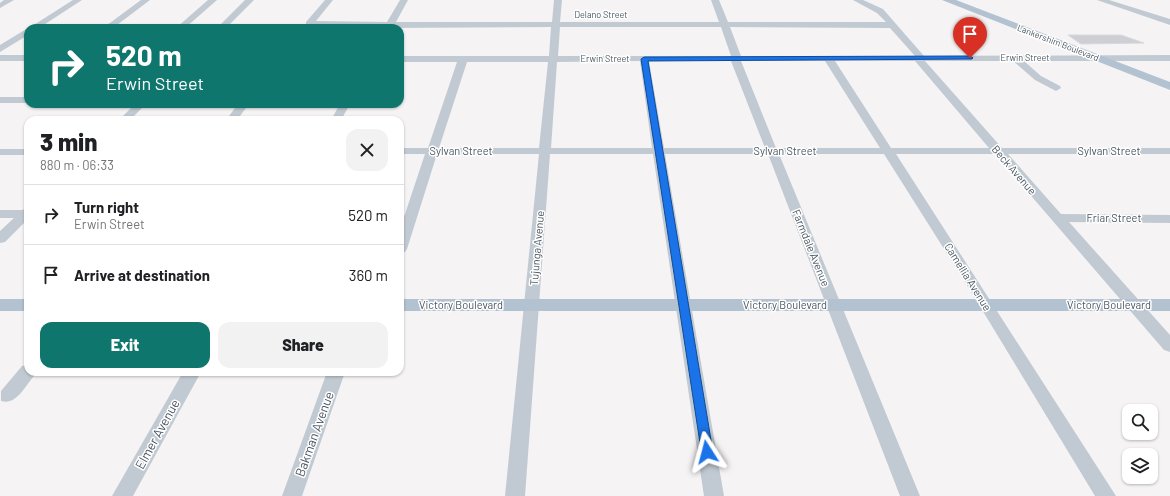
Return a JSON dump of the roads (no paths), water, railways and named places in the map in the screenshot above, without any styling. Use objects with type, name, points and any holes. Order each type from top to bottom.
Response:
[{"type":"main road","name":"Lankershim Boulevard","points":[[947,0],[1170,86]]},
{"type":"main road","points":[[0,305],[24,305]]},
{"type":"main road","name":"Victory Boulevard","points":[[404,305],[1170,305]]},
{"type":"street","points":[[0,6],[10,0]]},
{"type":"street","points":[[39,24],[78,0]]},
{"type":"street","points":[[113,24],[146,0]]},
{"type":"street","points":[[185,24],[213,0]]},
{"type":"street","points":[[224,24],[250,0]]},
{"type":"street","name":"Delano Street","points":[[309,24],[329,0]]},
{"type":"street","points":[[390,24],[404,0]]},
{"type":"street","name":"Tujunga Avenue","points":[[516,496],[558,0]]},
{"type":"street","name":"Farmdale Avenue","points":[[715,0],[736,58],[910,496]]},
{"type":"street","name":"Beck Avenue","points":[[857,0],[880,11],[919,54],[920,62],[1170,346]]},
{"type":"street","points":[[1102,0],[1170,22]]},
{"type":"street","name":"Delano Street","points":[[404,26],[892,25]]},
{"type":"street","points":[[0,49],[24,34]]},
{"type":"street","points":[[0,58],[24,58]]},
{"type":"street","name":"Camellia Avenue","points":[[828,58],[1106,496]]},
{"type":"street","points":[[1014,58],[1038,78],[1056,88]]},
{"type":"street","name":"Erwin Street","points":[[404,59],[1170,58]]},
{"type":"street","points":[[404,237],[463,59]]},
{"type":"street","points":[[644,59],[714,496]]},
{"type":"street","points":[[0,100],[24,100]]},
{"type":"street","points":[[128,116],[137,108]]},
{"type":"street","points":[[234,116],[241,108]]},
{"type":"street","name":"Sylvan Street","points":[[404,151],[1170,151]]},
{"type":"street","points":[[0,152],[24,152]]},
{"type":"street","points":[[0,214],[24,213]]},
{"type":"street","points":[[0,239],[24,216]]},
{"type":"street","name":"Friar Street","points":[[1057,218],[1170,219]]},
{"type":"street","points":[[7,396],[24,376]]},
{"type":"street","name":"Elmer Avenue","points":[[122,496],[190,376]]},
{"type":"street","name":"Bakman Avenue","points":[[292,496],[335,376]]}]
